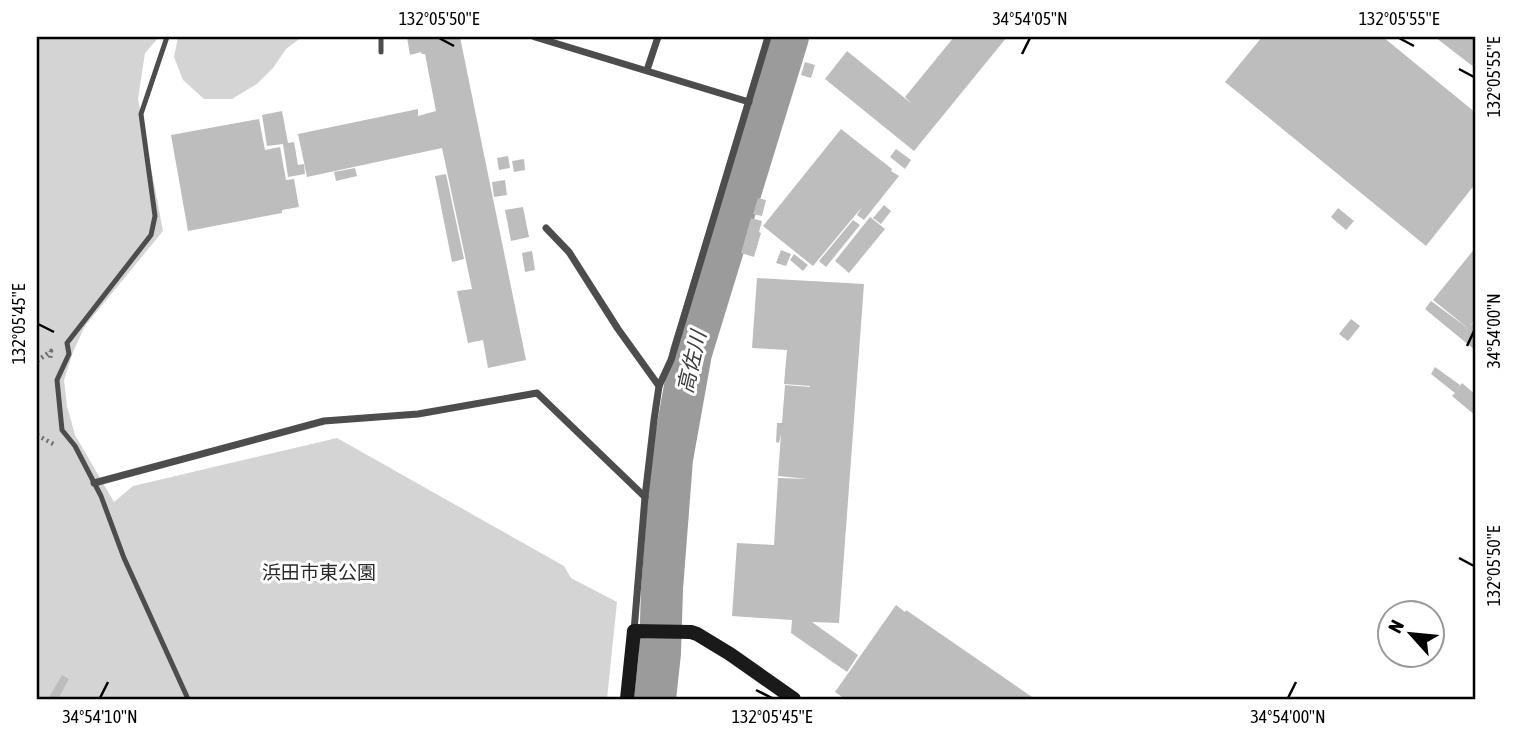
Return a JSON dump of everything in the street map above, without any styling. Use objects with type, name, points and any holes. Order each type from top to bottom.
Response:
[{"type":"street","points":[[535,37],[749,102]]},
{"type":"street","points":[[647,71],[658,37]]},
{"type":"street","points":[[627,699],[640,631],[645,497],[660,386],[671,360],[768,37]]},
{"type":"street","points":[[546,228],[569,252],[618,329],[660,386]]},
{"type":"street","points":[[94,483],[324,421],[418,414],[537,393],[645,497]]},
{"type":"street","points":[[640,631],[691,632],[730,654],[793,699]]},
{"type":"lane","points":[[167,37],[141,114],[155,216],[151,234],[67,343],[69,354],[57,380],[62,430],[75,446],[101,496],[124,558],[188,699]]},
{"type":"lane","points":[[381,37],[381,52]]},
{"type":"green space","name":"浜田市東公園","points":[[37,37],[159,37],[145,53],[138,99],[163,231],[85,326],[64,380],[67,406],[75,435],[114,502],[133,486],[337,438],[564,566],[571,578],[617,602],[607,699],[37,699]]},
{"type":"green space","points":[[178,37],[302,37],[286,49],[273,68],[257,84],[232,99],[204,99],[183,80],[174,57]]},
{"type":"building","points":[[407,37],[460,37],[526,360],[488,368],[483,340],[468,343],[457,291],[472,289],[442,148],[307,177],[298,134],[418,109],[418,116],[436,111],[425,54],[421,52],[410,55]]},
{"type":"building","points":[[954,37],[1007,37],[914,151],[825,79],[847,51],[912,104],[905,97]]},
{"type":"building","points":[[1262,37],[1383,37],[1476,113],[1476,183],[1426,246],[1225,82]]},
{"type":"building","points":[[1435,37],[1476,37],[1475,68]]},
{"type":"building","points":[[805,62],[815,65],[811,78],[801,75]]},
{"type":"building","points":[[282,111],[288,143],[294,142],[298,165],[304,164],[305,174],[288,177],[283,144],[267,146],[262,115]]},
{"type":"building","points":[[259,119],[265,150],[280,147],[286,180],[294,179],[299,207],[282,210],[282,213],[188,231],[171,135]]},
{"type":"building","points":[[841,129],[899,176],[864,220],[857,215],[862,207],[813,266],[763,226]]},
{"type":"building","points":[[896,149],[911,160],[905,169],[890,157]]},
{"type":"building","points":[[508,156],[510,168],[499,170],[497,158]]},
{"type":"building","points":[[524,159],[525,170],[514,172],[512,161]]},
{"type":"building","points":[[355,168],[357,176],[336,181],[334,172]]},
{"type":"building","points":[[446,174],[464,259],[452,262],[435,176]]},
{"type":"building","points":[[505,180],[507,195],[494,197],[492,182]]},
{"type":"building","points":[[758,198],[766,200],[762,216],[753,214]]},
{"type":"building","points":[[884,205],[891,211],[881,224],[873,218]]},
{"type":"building","points":[[523,207],[529,237],[511,241],[505,210]]},
{"type":"building","points":[[1338,208],[1354,221],[1346,230],[1331,217]]},
{"type":"building","points":[[870,217],[885,229],[849,273],[835,261]]},
{"type":"building","points":[[751,218],[762,221],[754,257],[741,253]]},
{"type":"building","points":[[853,220],[860,225],[826,267],[819,261]]},
{"type":"building","points":[[1476,247],[1476,318],[1470,326],[1476,320],[1476,351],[1425,309],[1431,301],[1469,329],[1433,300]]},
{"type":"building","points":[[781,250],[791,254],[786,266],[776,263]]},
{"type":"building","points":[[532,251],[535,270],[525,272],[522,253]]},
{"type":"building","points":[[794,254],[808,265],[803,271],[790,260]]},
{"type":"building","points":[[757,278],[864,284],[839,623],[812,622],[858,655],[847,672],[791,633],[792,620],[732,616],[737,543],[774,545],[778,478],[808,479],[778,476],[781,434],[779,443],[776,442],[777,423],[782,423],[785,385],[810,386],[784,384],[787,350],[752,348]]},
{"type":"building","points":[[1351,319],[1360,326],[1348,341],[1339,334]]},
{"type":"building","points":[[1435,367],[1460,385],[1456,391],[1462,383],[1476,395],[1476,416],[1452,396],[1455,393],[1431,374]]},
{"type":"building","points":[[896,605],[1035,699],[845,699],[835,692]]},
{"type":"building","points":[[62,675],[69,679],[58,699],[48,699]]},
{"type":"waterway","name":"高佐川","points":[[655,699],[672,459],[691,353],[788,37]]}]
